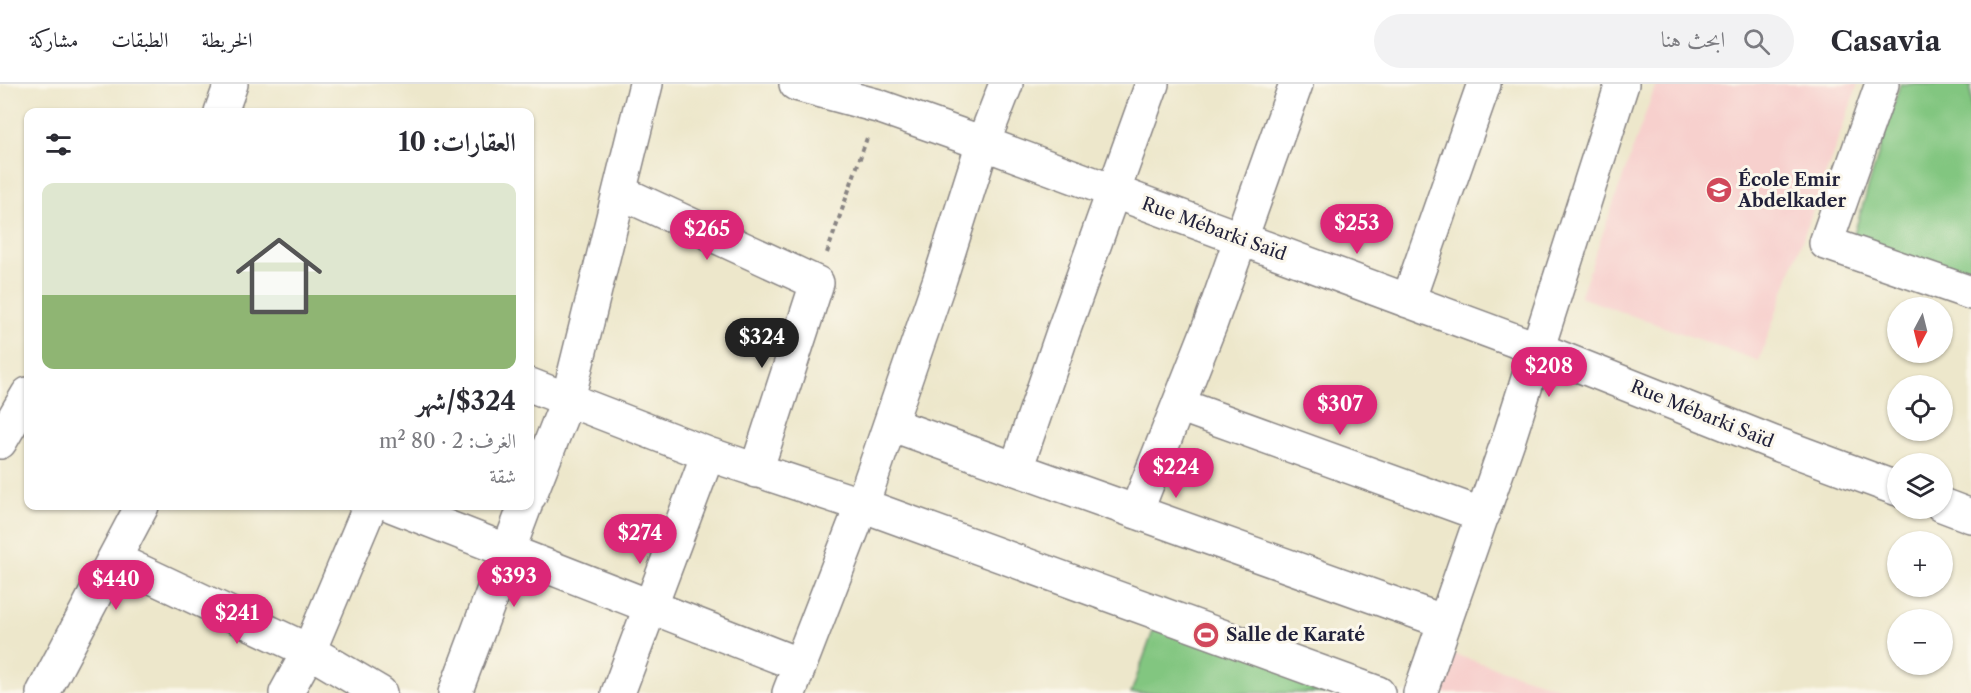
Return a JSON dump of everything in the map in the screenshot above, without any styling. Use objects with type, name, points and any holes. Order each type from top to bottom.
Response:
[{"type":"street","points":[[222,108],[231,84]]},
{"type":"street","points":[[534,485],[568,399],[646,84]]},
{"type":"street","name":"Rue Mébarki Saïd","points":[[796,84],[878,106],[983,143],[1538,349],[1774,443],[1887,485]]},
{"type":"street","points":[[403,510],[652,606],[795,679],[862,504],[940,279],[983,143],[1006,84]]},
{"type":"street","points":[[1016,469],[1152,84]]},
{"type":"street","points":[[1137,512],[1242,239],[1296,84]]},
{"type":"street","points":[[1408,301],[1484,84]]},
{"type":"street","points":[[1420,693],[1483,515],[1622,84]]},
{"type":"street","points":[[1882,84],[1826,243],[1971,293]]},
{"type":"street","points":[[620,192],[817,283],[756,471]]},
{"type":"street","points":[[534,386],[708,454],[862,504],[1378,693]]},
{"type":"street","points":[[0,442],[24,401]]},
{"type":"street","points":[[1179,405],[1483,515]]},
{"type":"street","points":[[890,424],[1445,621]]},
{"type":"street","points":[[618,693],[708,454]]},
{"type":"street","points":[[1953,509],[1971,516]]},
{"type":"street","points":[[43,693],[140,510]]},
{"type":"street","points":[[286,693],[309,651],[368,510]]},
{"type":"street","points":[[455,693],[523,510]]},
{"type":"street","points":[[114,559],[309,651],[380,693]]},
{"type":"path","points":[[817,283],[878,106]]},
{"type":"shaded area","name":"École Emir Abdelkader","points":[[1656,84],[1858,84],[1759,361],[1580,297]]},
{"type":"shaded area","points":[[1453,654],[1575,693],[1440,693]]},
{"type":"green space","points":[[1900,84],[1971,84],[1971,280],[1852,240]]},
{"type":"green space","name":"Salle de Karaté","points":[[1164,600],[1351,693],[1131,693]]},
{"type":"place","name":"École Emir Abdelkader","points":[[1719,190]]},
{"type":"place","name":"Salle de Karaté","points":[[1206,635]]}]
